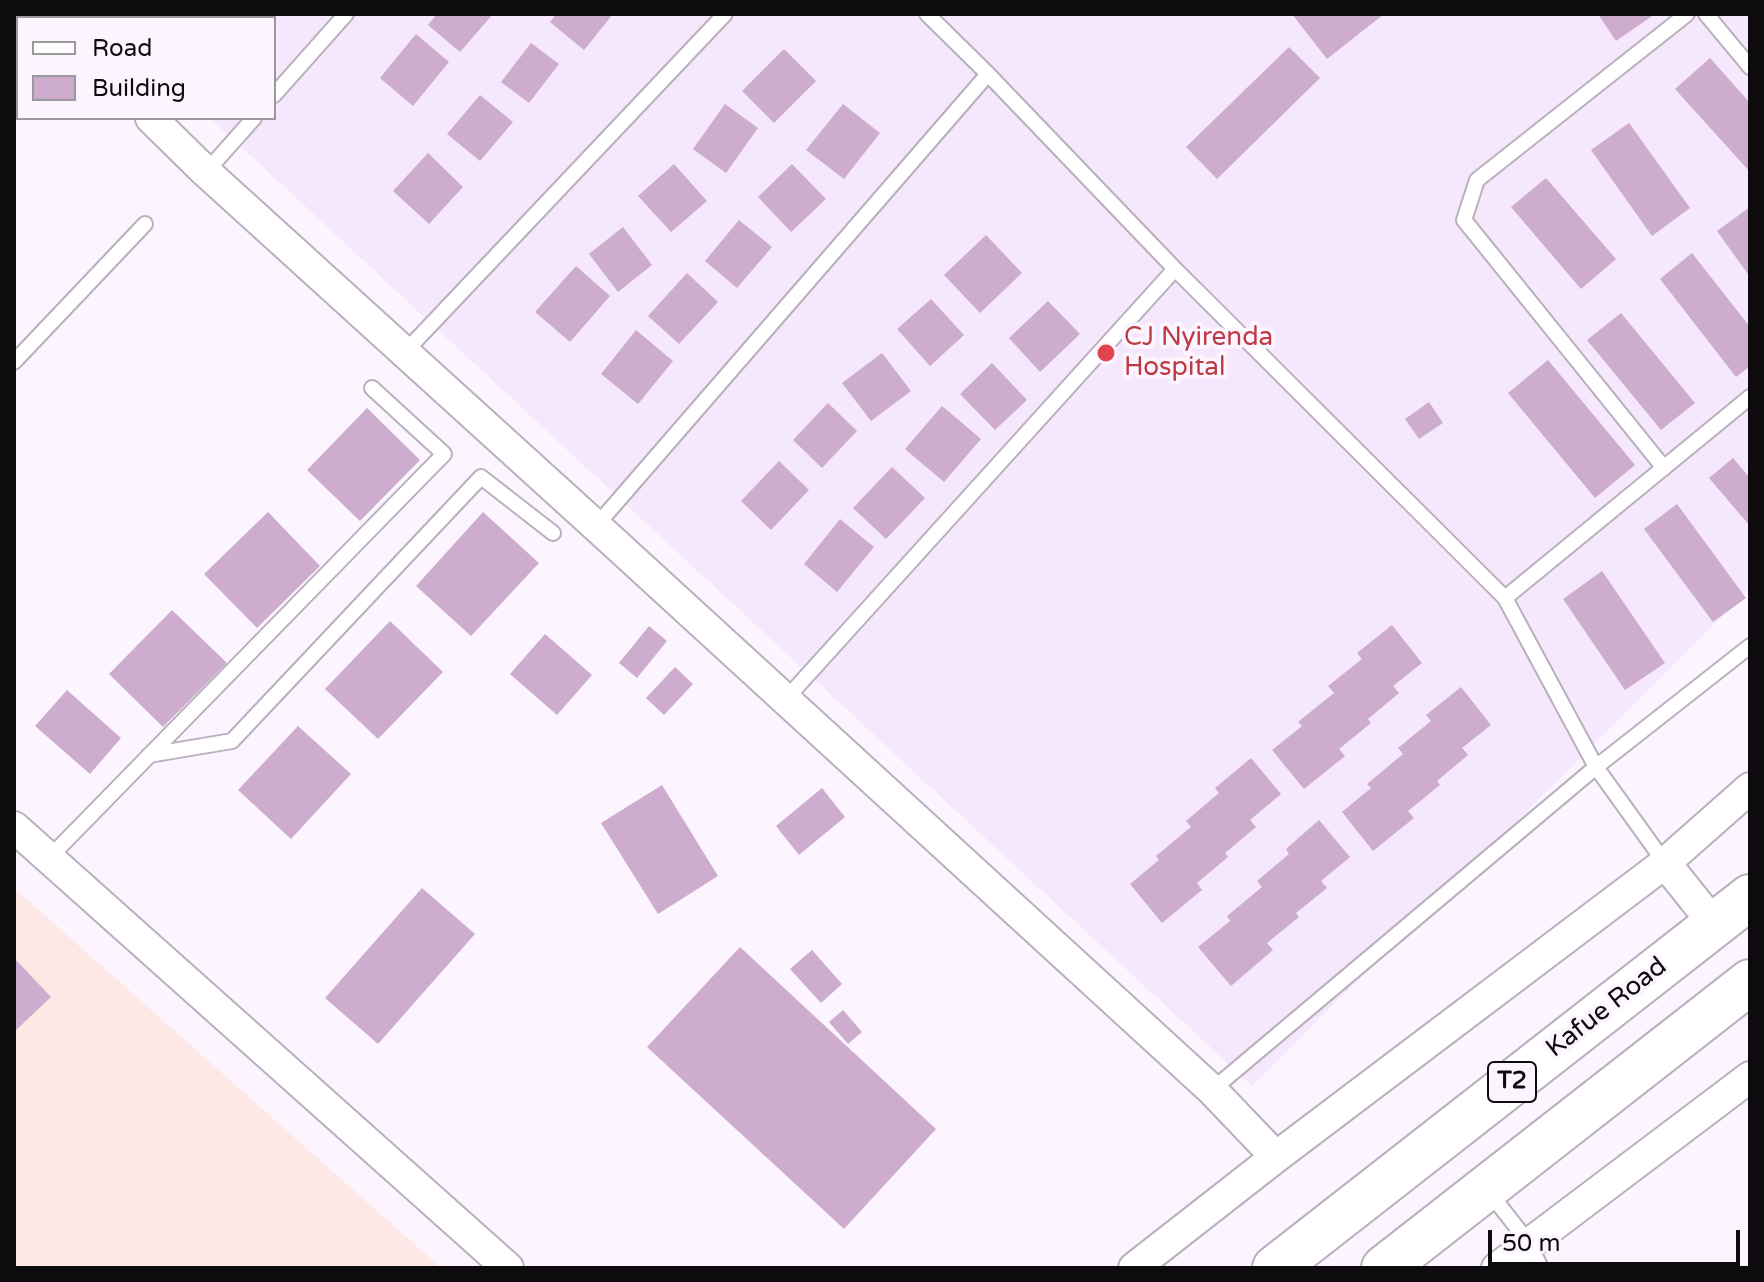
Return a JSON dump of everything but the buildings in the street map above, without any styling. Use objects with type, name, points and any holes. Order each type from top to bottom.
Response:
[{"type":"main road","name":"Kafue Road","points":[[1275,1268],[1750,897]]},
{"type":"main road","name":"T2","points":[[1384,1268],[1750,982]]},
{"type":"street","points":[[153,120],[206,172],[1212,1090],[1276,1157]]},
{"type":"street","points":[[1134,1268],[1665,863],[1750,788]]},
{"type":"street","points":[[14,827],[508,1268]]},
{"type":"street","points":[[1665,863],[1714,924]]},
{"type":"street","points":[[1497,1268],[1535,1256],[1750,1077]]},
{"type":"lane","points":[[276,93],[346,14]]},
{"type":"lane","points":[[404,353],[725,14]]},
{"type":"lane","points":[[927,14],[1175,269],[1505,598],[1596,767],[1665,863]]},
{"type":"lane","points":[[1664,468],[1464,220],[1477,180],[1687,14]]},
{"type":"lane","points":[[1706,14],[1750,67]]},
{"type":"lane","points":[[596,526],[988,74]]},
{"type":"lane","points":[[206,172],[252,120]]},
{"type":"lane","points":[[14,362],[145,224]]},
{"type":"lane","points":[[785,700],[1175,269]]},
{"type":"lane","points":[[49,858],[444,454],[372,388]]},
{"type":"lane","points":[[1505,598],[1750,397]]},
{"type":"lane","points":[[149,755],[232,741],[481,477],[553,533]]},
{"type":"lane","points":[[1212,1090],[1596,767],[1750,646]]},
{"type":"lane","points":[[1486,1189],[1535,1256]]},
{"type":"shaded area","name":"CJ Nyirenda Hospital","points":[[98,14],[1750,14],[1750,588],[1252,1086],[212,120],[276,120],[276,16]]},
{"type":"shaded area","points":[[14,888],[441,1268],[14,1268]]},
{"type":"place","name":"CJ Nyirenda Hospital","points":[[1106,353]]}]
